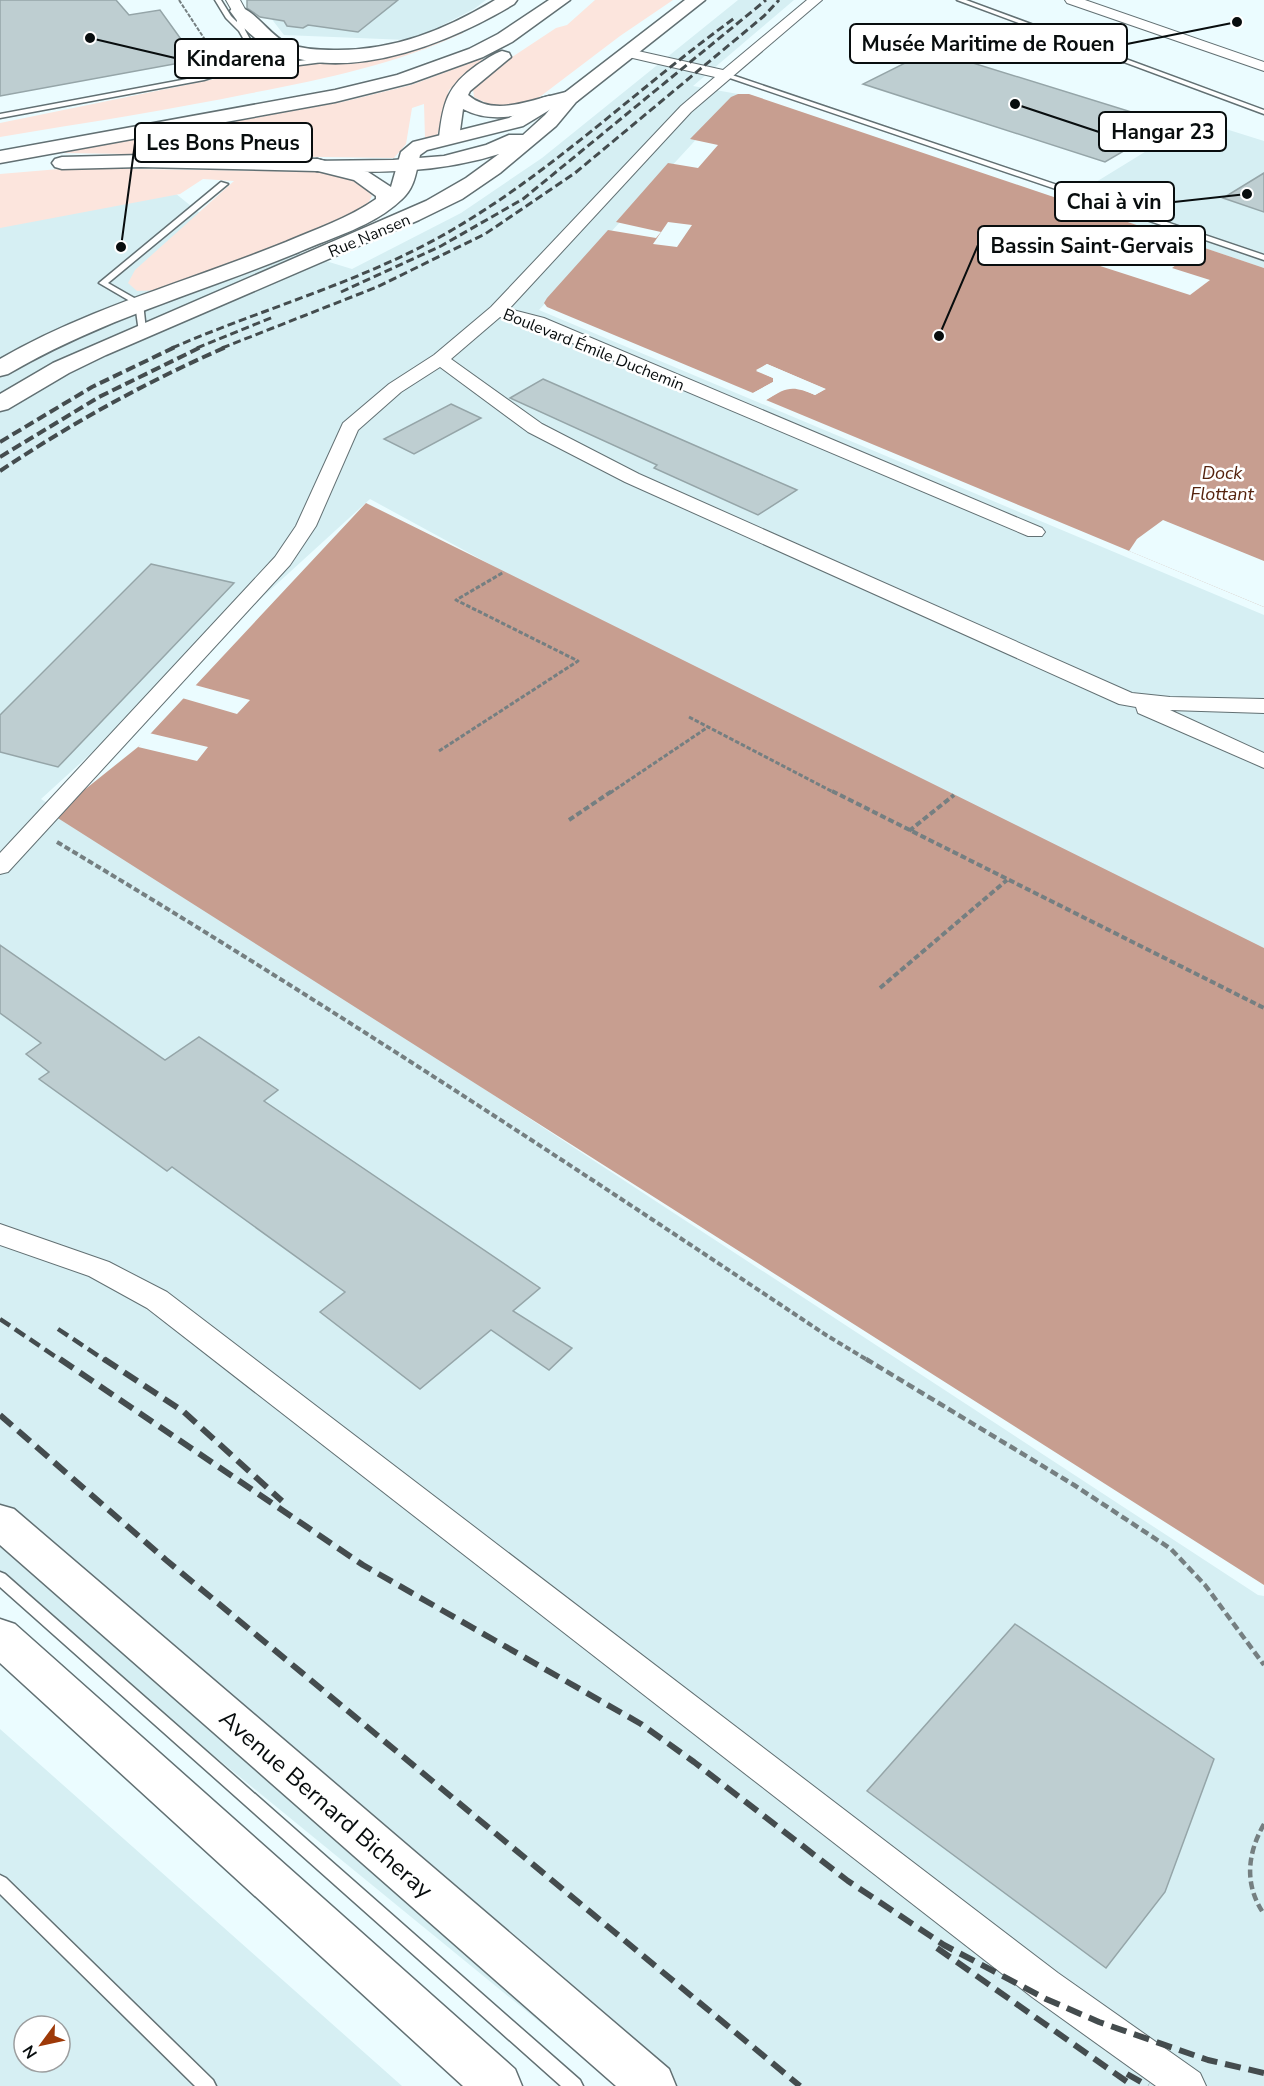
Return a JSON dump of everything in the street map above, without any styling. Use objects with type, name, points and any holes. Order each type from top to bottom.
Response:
[{"type":"main road","points":[[236,5],[277,46],[311,54],[353,56],[387,52],[430,40],[478,18],[508,0]]},
{"type":"main road","points":[[0,144],[259,100],[356,79],[430,56],[469,39],[502,21],[530,0]]},
{"type":"main road","points":[[0,157],[335,96],[404,79],[476,53],[505,38],[561,0]]},
{"type":"main road","points":[[388,224],[429,184],[442,161],[449,138],[451,112],[457,95],[470,78],[538,31],[570,0]]},
{"type":"main road","name":"Rue Nansen","points":[[6,398],[61,368],[142,330],[208,304],[388,224],[422,213],[495,168],[550,111],[696,0]]},
{"type":"main road","points":[[457,95],[470,105],[496,112],[550,111]]},
{"type":"main road","points":[[0,168],[130,161],[410,165],[478,154],[508,144],[550,111]]},
{"type":"main road","name":"Rue Nansen","points":[[0,369],[78,327],[283,252],[332,230],[387,201],[404,182],[410,165],[410,156],[415,150],[449,138],[516,122],[550,111]]},
{"type":"main road","points":[[317,165],[370,180],[386,193],[387,201]]},
{"type":"main road","name":"Avenue Bernard Bicheray","points":[[0,1521],[652,2086]]},
{"type":"main road","points":[[0,1637],[498,2086]]},
{"type":"street","name":"Boulevard Émile Duchemin","points":[[815,0],[686,109],[497,311],[538,322],[1035,532]]},
{"type":"street","points":[[1072,0],[1264,67]]},
{"type":"street","points":[[628,53],[726,75]]},
{"type":"street","points":[[0,867],[283,561],[306,526],[350,427],[395,388],[440,359],[497,311]]},
{"type":"street","points":[[440,359],[535,428],[632,478],[1264,761]]},
{"type":"street","points":[[1127,699],[1170,704],[1264,706]]},
{"type":"street","points":[[0,1234],[99,1269],[158,1300],[1045,1985],[1187,2086]]},
{"type":"lane","points":[[218,0],[228,17],[242,30]]},
{"type":"lane","points":[[960,0],[1264,112]]},
{"type":"lane","points":[[0,116],[204,78],[239,68],[249,60],[254,52],[242,30],[236,5]]},
{"type":"lane","points":[[224,73],[353,56]]},
{"type":"lane","points":[[726,75],[1264,258]]},
{"type":"lane","points":[[142,330],[139,303],[104,282],[224,184]]},
{"type":"lane","points":[[0,1578],[574,2086]]},
{"type":"lane","points":[[0,1883],[207,2086]]},
{"type":"path","points":[[179,0],[216,56],[210,59]]},
{"type":"path","points":[[439,751],[578,661],[456,600],[504,572]]},
{"type":"path","points":[[689,717],[909,831],[1264,1008]]},
{"type":"path","points":[[569,820],[708,727]]},
{"type":"path","points":[[909,831],[954,795]]},
{"type":"path","points":[[35,830],[159,903],[570,1164],[826,1335],[1074,1485],[1171,1549],[1205,1585],[1264,1665]]},
{"type":"path","points":[[880,988],[1007,880]]},
{"type":"path","points":[[1264,1824],[1252,1845],[1249,1863],[1253,1900],[1264,1914]]},
{"type":"shaded area","points":[[257,0],[486,0],[474,9],[425,34],[407,40],[284,35]]},
{"type":"shaded area","points":[[595,0],[673,0],[620,36],[533,102],[505,106],[490,105],[474,97],[473,88],[506,61],[556,28],[567,25]]},
{"type":"shaded area","points":[[738,0],[794,0],[693,86],[738,94],[539,310],[1264,615],[1264,951],[504,572],[370,499],[41,799],[1258,1595],[1264,1596],[1264,2086],[618,2086],[0,1581],[0,226],[175,193],[218,228],[352,269],[461,213],[542,158]]},
{"type":"shaded area","points":[[458,32],[463,33],[386,62],[333,76],[189,105],[0,137],[0,123],[249,72],[262,63],[267,55],[261,48],[266,46],[301,56],[324,59]]},
{"type":"shaded area","points":[[484,58],[449,90],[437,136],[425,139],[424,104],[412,108],[406,144],[394,158],[61,153],[342,102],[411,85]]},
{"type":"shaded area","points":[[1197,120],[1264,141],[1264,268],[1065,201]]},
{"type":"shaded area","points":[[71,168],[331,172],[357,179],[372,196],[365,209],[294,243],[163,290],[137,291],[128,283],[135,270],[234,181],[203,179],[180,194],[0,228],[0,174]]},
{"type":"shaded area","points":[[0,1729],[402,2086],[0,2086]]},
{"type":"water","name":"Dock Flottant","points":[[738,94],[749,94],[1264,268],[1264,607],[766,400],[779,392],[790,389],[815,395],[825,389],[767,364],[756,370],[773,378],[773,382],[753,393],[547,307],[544,303],[547,298],[608,230],[656,238],[661,232],[616,222],[668,163],[698,168],[718,145],[690,139],[731,97]]},
{"type":"water","points":[[366,503],[1264,948],[1264,1585],[53,815],[138,747]]},
{"type":"pier","points":[[668,222],[692,225],[677,247],[653,244]]},
{"type":"pier","points":[[1142,227],[1201,246],[1172,268],[1210,280],[1190,295],[1066,255],[1088,240],[1112,248]]},
{"type":"pier","points":[[767,364],[826,389],[815,395],[799,388],[785,388],[766,400],[764,397],[784,386],[800,385],[815,392],[819,389],[767,367],[762,370],[775,376],[775,384],[756,395],[753,393],[773,382],[773,378],[756,371]]},
{"type":"pier","points":[[1163,520],[1264,561],[1264,607],[1129,551],[1137,539]]},
{"type":"pier","points":[[195,685],[250,700],[237,714],[182,698]]},
{"type":"pier","points":[[149,733],[208,747],[197,761],[138,747]]},
{"type":"building","points":[[0,0],[116,0],[129,15],[160,10],[196,60],[0,96]]},
{"type":"building","points":[[247,0],[398,0],[358,32],[308,25],[303,28],[287,26],[284,21],[260,17],[247,8]]},
{"type":"building","points":[[931,50],[1170,124],[1105,162],[863,84]]},
{"type":"building","points":[[1264,173],[1264,212],[1223,198]]},
{"type":"building","points":[[543,379],[797,490],[758,515],[654,468],[657,465],[510,398]]},
{"type":"building","points":[[451,404],[481,418],[414,454],[384,439]]},
{"type":"building","points":[[151,564],[234,583],[58,767],[0,752],[0,715]]},
{"type":"building","points":[[0,945],[165,1060],[199,1037],[278,1090],[264,1101],[540,1288],[513,1311],[572,1348],[549,1370],[491,1330],[420,1389],[320,1312],[345,1292],[172,1167],[167,1171],[39,1079],[49,1072],[26,1054],[41,1043],[0,1013]]},
{"type":"building","points":[[1015,1624],[1214,1759],[1165,1892],[1106,1968],[867,1791]]},
{"type":"railway","points":[[341,292],[441,246],[523,199],[766,0]]},
{"type":"railway","points":[[222,348],[377,287],[485,234],[575,173],[764,16],[779,0]]},
{"type":"railway","points":[[172,348],[349,279],[419,248],[452,230],[526,181],[736,17]]},
{"type":"railway","points":[[197,348],[273,317]]},
{"type":"railway","points":[[0,442],[92,387],[175,347]]},
{"type":"railway","points":[[0,457],[99,397],[201,347]]},
{"type":"railway","points":[[0,471],[54,436],[110,404],[226,347]]},
{"type":"railway","points":[[0,1319],[62,1361]]},
{"type":"railway","points":[[58,1329],[106,1361]]},
{"type":"railway","points":[[60,1359],[363,1565],[641,1724],[848,1881],[944,1945],[1046,1999],[1099,2022],[1208,2060],[1264,2073]]},
{"type":"railway","points":[[104,1359],[184,1412],[282,1501]]},
{"type":"railway","points":[[0,1415],[166,1560],[800,2086]]},
{"type":"railway","points":[[937,1948],[1133,2086]]},
{"type":"railway","points":[[1127,2074],[1148,2086]]},
{"type":"place","name":"Musée Maritime de Rouen","points":[[1237,22]]},
{"type":"place","name":"Kindarena","points":[[90,38]]},
{"type":"place","name":"Hangar 23","points":[[1015,104]]},
{"type":"place","name":"Chai à vin","points":[[1247,194]]},
{"type":"place","name":"Les Bons Pneus","points":[[121,247]]},
{"type":"place","name":"Bassin Saint-Gervais","points":[[939,336]]}]
